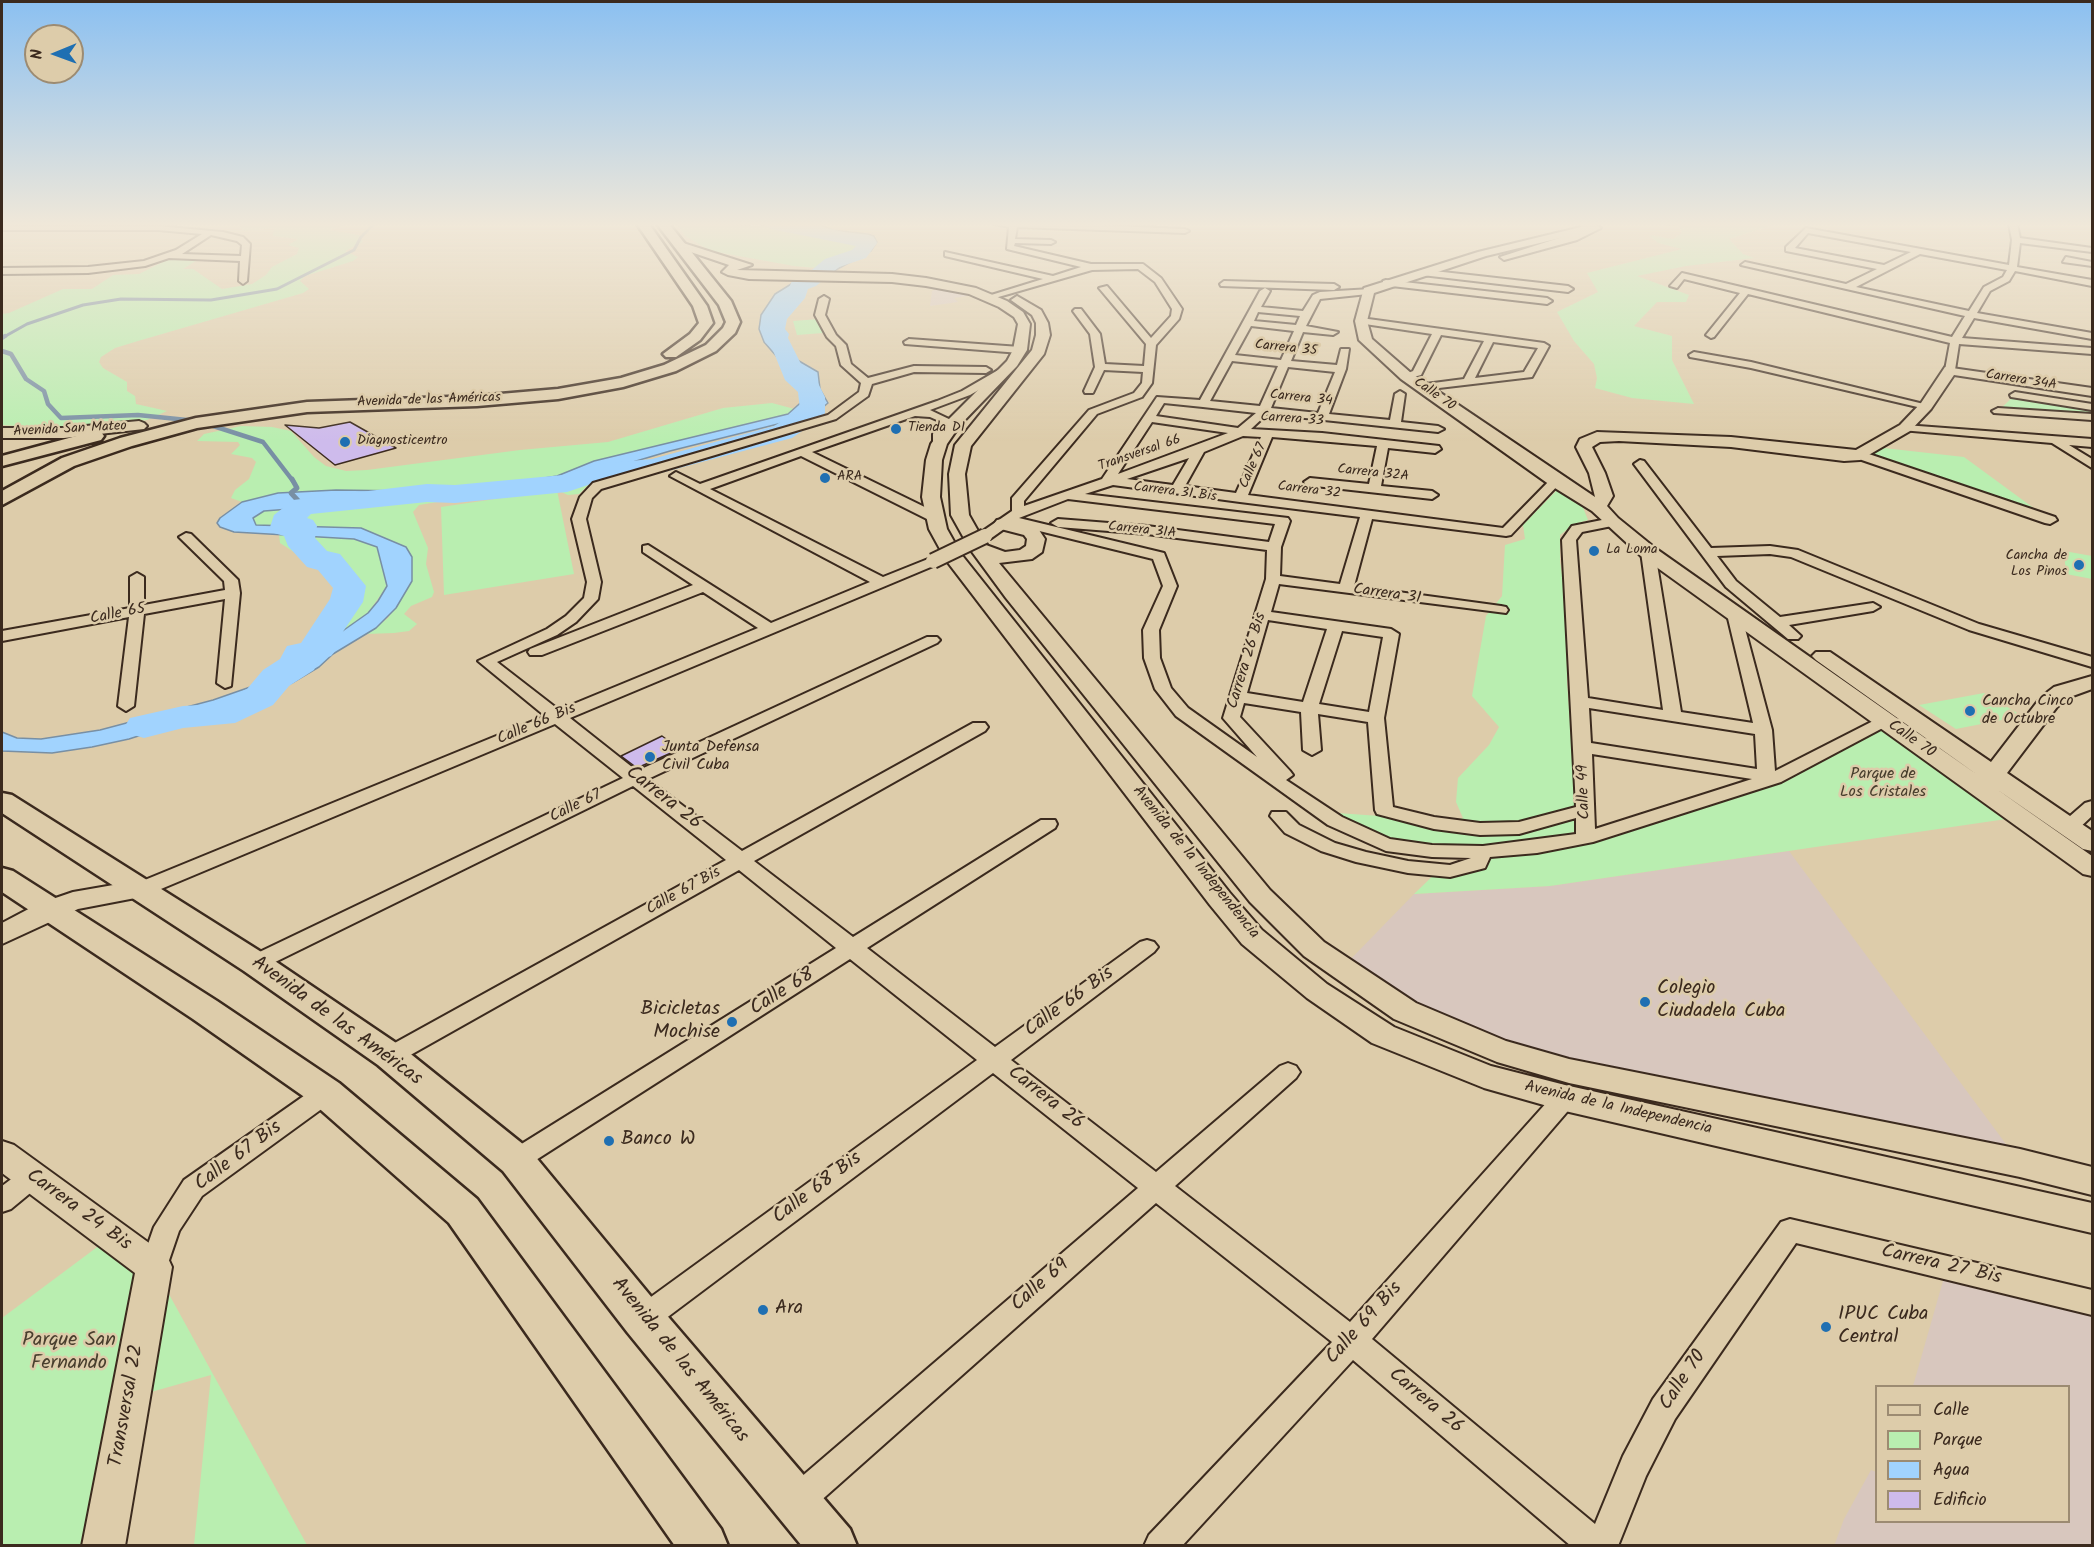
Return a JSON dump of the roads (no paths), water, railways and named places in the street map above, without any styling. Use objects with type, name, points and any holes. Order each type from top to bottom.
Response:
[{"type":"main road","name":"Avenida de las Américas","points":[[2,500],[68,462],[163,426],[312,397],[508,389],[561,384],[636,369],[673,353],[704,329],[706,323],[700,306],[693,296]]},
{"type":"main road","name":"Avenida de las Américas","points":[[232,412],[353,404],[505,399],[594,388],[647,376],[693,359],[711,348],[726,334],[733,322],[720,296]]},
{"type":"main road","points":[[1361,321],[1367,296]]},
{"type":"main road","name":"Avenida de la Independencia","points":[[997,297],[1012,309],[1024,324],[1020,350],[1004,371],[954,422],[939,444],[932,474],[931,498],[934,517],[952,556],[1252,937],[1317,991],[1383,1035],[1484,1076],[1565,1098],[2044,1205],[2092,1218]]},
{"type":"main road","name":"Avenida de la Independencia","points":[[997,297],[1030,307],[1037,313],[1043,335],[1040,351],[963,445],[958,459],[960,515],[982,542],[1013,594],[1260,896],[1314,949],[1405,1011],[1497,1050],[1569,1071],[2020,1163],[2092,1181]]},
{"type":"main road","name":"Calle 70","points":[[1361,321],[1366,340],[1406,376],[1556,481],[1598,507],[1648,552],[1733,610],[1885,722],[1988,782],[2078,839],[2092,868]]},
{"type":"main road","points":[[1598,507],[1604,496],[1597,472],[1586,455],[1584,447],[1586,442],[1598,437],[1627,436],[1731,442],[1833,455],[1860,455],[1905,428],[1926,406],[1950,370]]},
{"type":"main road","name":"Carrera 34A","points":[[1950,370],[2092,392]]},
{"type":"main road","name":"Avenida de las Américas","points":[[2,461],[139,426],[163,426]]},
{"type":"main road","points":[[2,466],[139,426]]},
{"type":"main road","name":"Avenida San Mateo","points":[[2,433],[64,433],[139,426]]},
{"type":"main road","points":[[2,487],[68,462]]},
{"type":"main road","points":[[982,542],[1003,558],[1025,555],[1035,548],[1036,539],[1030,531],[1015,520]]},
{"type":"main road","points":[[1013,594],[1019,573],[1048,553],[1051,546],[1049,538],[1042,531],[1015,520]]},
{"type":"main road","name":"Calle 70","points":[[1733,610],[1785,629],[1988,782]]},
{"type":"main road","points":[[1988,782],[2049,702],[2062,692],[2092,682]]},
{"type":"main road","name":"Avenida de las Américas","points":[[2,801],[255,963],[390,1056],[516,1160],[643,1319],[833,1545]]},
{"type":"main road","points":[[2,878],[48,910],[198,1005],[326,1093],[463,1210],[704,1545]]},
{"type":"main road","points":[[2,935],[48,910],[99,895],[142,889]]},
{"type":"main road","name":"Carrera 24 Bis","points":[[2,1155],[154,1267]]},
{"type":"main road","name":"Transversal 22","points":[[103,1545],[154,1267]]},
{"type":"street","points":[[1111,296],[1151,344]]},
{"type":"street","points":[[1169,296],[1177,309],[1176,317],[1151,344],[1147,383],[1137,395],[1093,412],[1017,501],[1015,520],[1159,556],[1170,586],[1151,630],[1152,658],[1162,690],[1182,712],[1335,821],[1386,845],[1432,851],[1483,852],[1537,847],[1586,838],[1771,777],[1885,722]]},
{"type":"street","points":[[1203,404],[1262,296]]},
{"type":"street","points":[[1264,411],[1299,328],[1318,296]]},
{"type":"street","points":[[1504,296],[1547,301]]},
{"type":"street","points":[[1711,334],[1742,296]]},
{"type":"street","points":[[1768,296],[1955,341],[2092,351]]},
{"type":"street","points":[[1885,296],[1973,315],[2092,335]]},
{"type":"street","points":[[1950,370],[1955,341],[1983,296]]},
{"type":"street","points":[[491,664],[571,620],[591,599],[594,582],[579,519],[586,497],[597,486],[832,417],[864,394],[867,388],[866,382],[846,365],[841,345],[832,337],[820,315],[824,299]]},
{"type":"street","points":[[1256,309],[1306,314]]},
{"type":"street","points":[[1078,311],[1095,334],[1100,367],[1089,391]]},
{"type":"street","points":[[1361,321],[1544,346],[1528,375],[1422,387]]},
{"type":"street","points":[[1248,323],[1333,332]]},
{"type":"street","points":[[2028,345],[2034,326]]},
{"type":"street","points":[[1406,376],[1417,373],[1438,331]]},
{"type":"street","points":[[1469,380],[1490,338]]},
{"type":"street","points":[[909,342],[1020,350]]},
{"type":"street","points":[[1322,417],[1341,369],[1345,351]]},
{"type":"street","points":[[1694,356],[1751,365],[1926,406]]},
{"type":"street","name":"Carrera 35","points":[[1228,358],[1341,369]]},
{"type":"street","points":[[1100,367],[1147,369]]},
{"type":"street","points":[[866,382],[914,369],[986,370],[941,403]]},
{"type":"street","points":[[700,488],[941,403],[966,393],[1004,371]]},
{"type":"street","points":[[1973,432],[2015,395],[2025,382]]},
{"type":"street","points":[[1395,425],[1400,394]]},
{"type":"street","points":[[2015,395],[2092,407]]},
{"type":"street","name":"Carrera 34","points":[[1148,418],[1161,399],[1438,429]]},
{"type":"street","name":"Transversal 66","points":[[982,542],[1015,520],[1065,495],[1199,450],[1241,432],[1264,411]]},
{"type":"street","points":[[1998,411],[2092,417]]},
{"type":"street","points":[[908,414],[942,417],[945,420],[939,434],[939,444]]},
{"type":"street","points":[[1108,480],[1148,418]]},
{"type":"street","name":"Carrera 33","points":[[1148,418],[1241,432],[1435,449]]},
{"type":"street","points":[[1905,428],[2092,443]]},
{"type":"street","name":"Calle 67","points":[[1240,498],[1268,434]]},
{"type":"street","points":[[2053,440],[2091,462]]},
{"type":"street","points":[[1374,490],[1383,444]]},
{"type":"street","points":[[1177,489],[1199,450]]},
{"type":"street","points":[[804,453],[934,517]]},
{"type":"street","points":[[1860,455],[2050,520]]},
{"type":"street","points":[[1640,464],[1731,584],[1785,629],[1873,607]]},
{"type":"street","points":[[676,476],[882,582]]},
{"type":"street","name":"Carrera 32","points":[[1108,480],[1506,532],[1556,481]]},
{"type":"street","name":"Carrera 32A","points":[[1310,482],[1432,495]]},
{"type":"street","name":"Carrera 31 Bis","points":[[1065,495],[1283,521]]},
{"type":"street","points":[[1346,590],[1367,514]]},
{"type":"street","name":"Carrera 31A","points":[[1015,520],[1147,530],[1274,547]]},
{"type":"street","name":"Carrera 26 Bis","points":[[1283,521],[1274,547],[1273,579],[1231,718],[1314,807]]},
{"type":"street","name":"Calle 49","points":[[1586,838],[1583,747],[1569,540],[1576,529],[1612,522]]},
{"type":"street","points":[[186,537],[231,580],[233,593],[225,683]]},
{"type":"street","name":"Calle 66 Bis","points":[[142,889],[982,542]]},
{"type":"street","points":[[648,549],[702,587],[770,629]]},
{"type":"street","points":[[1706,552],[1770,550],[1793,554],[1842,571],[1974,627],[2092,662]]},
{"type":"street","points":[[1648,552],[1673,717]]},
{"type":"street","points":[[126,706],[137,611],[137,577]]},
{"type":"street","name":"Carrera 31","points":[[1273,579],[1501,610]]},
{"type":"street","points":[[491,664],[702,587]]},
{"type":"street","name":"Calle 65","points":[[2,636],[233,593]]},
{"type":"street","points":[[1733,610],[1763,730],[1771,777]]},
{"type":"street","points":[[1262,615],[1391,634],[1376,718],[1384,810],[1434,823],[1480,829],[1519,828],[1585,810]]},
{"type":"street","points":[[1312,750],[1309,708],[1336,625]]},
{"type":"street","name":"Calle 67","points":[[255,963],[636,778],[932,640]]},
{"type":"street","name":"Carrera 26","points":[[491,664],[1352,1341],[1596,1545]]},
{"type":"street","points":[[1238,697],[1376,718]]},
{"type":"street","points":[[1580,702],[1763,730]]},
{"type":"street","name":"Calle 67 Bis","points":[[390,1056],[979,728]]},
{"type":"street","points":[[1583,747],[1771,777]]},
{"type":"street","points":[[2078,839],[2092,807]]},
{"type":"street","points":[[1279,816],[1292,829],[1328,847],[1363,858],[1408,867],[1450,871],[1478,864],[1483,852]]},
{"type":"street","name":"Calle 68","points":[[516,1160],[1048,824]]},
{"type":"street","name":"Calle 66 Bis","points":[[993,1058],[1147,947]]},
{"type":"street","name":"Calle 68 Bis","points":[[643,1319],[993,1058]]},
{"type":"street","name":"Calle 69","points":[[796,1503],[1155,1185],[1288,1072]]},
{"type":"street","name":"Calle 67 Bis","points":[[154,1267],[167,1227],[193,1188],[326,1093]]},
{"type":"street","name":"Calle 69 Bis","points":[[1160,1545],[1352,1341],[1565,1098]]},
{"type":"street","points":[[2,1201],[31,1178]]},
{"type":"street","name":"Carrera 27 Bis","points":[[1790,1230],[2092,1303]]},
{"type":"street","name":"Calle 70","points":[[1602,1545],[1634,1467],[1664,1409],[1790,1230]]},
{"type":"water","points":[[774,296],[795,296],[781,310],[777,318],[778,334],[787,354],[818,372],[820,389],[828,403],[814,415],[670,451],[562,483],[420,499],[264,511],[253,518],[256,525],[361,528],[406,547],[412,557],[412,581],[396,608],[376,628],[333,654],[319,667],[292,683],[260,697],[129,739],[92,747],[52,753],[2,751],[2,732],[17,738],[41,739],[100,730],[213,700],[276,678],[368,613],[378,601],[387,586],[377,547],[354,539],[234,532],[220,527],[217,523],[220,518],[242,502],[278,493],[336,490],[407,491],[513,483],[557,476],[594,461],[788,414],[807,397],[797,380],[764,342],[759,329],[761,315]]},
{"type":"waterway","points":[[5,336],[2,338],[27,324],[83,305],[121,299],[211,300],[234,296]]},
{"type":"waterway","points":[[144,726],[183,717],[222,715],[260,697],[276,678],[301,662],[298,660],[300,654],[319,649],[318,642],[336,613],[346,602],[350,586],[337,574],[329,561],[318,560],[299,539],[302,526],[285,527],[285,521],[303,506],[427,493],[455,494],[567,483],[598,472],[600,474],[653,467],[783,432],[812,413],[813,397],[809,388],[797,380],[781,343],[776,342],[778,334],[773,332],[777,318],[796,296]]},
{"type":"waterway","points":[[2,351],[11,354],[26,379],[44,391],[48,404],[61,418],[138,415],[197,421]]},
{"type":"waterway","points":[[207,424],[263,442],[293,481]]},
{"type":"waterway","points":[[292,479],[297,488],[291,493],[303,506]]},
{"type":"place","name":"Tienda D1","points":[[896,429]]},
{"type":"place","name":"Diagnosticentro","points":[[345,442]]},
{"type":"place","name":"ARA","points":[[825,478]]},
{"type":"place","name":"La Loma","points":[[1594,551]]},
{"type":"place","name":"Cancha de Los Pinos","points":[[2079,565]]},
{"type":"place","name":"Cancha Cinco de Octubre","points":[[1970,711]]},
{"type":"place","name":"Junta Defensa Civil Cuba","points":[[650,757]]},
{"type":"place","name":"Colegio Ciudadela Cuba","points":[[1645,1002]]},
{"type":"place","name":"Bicicletas Mochise","points":[[732,1022]]},
{"type":"place","name":"Banco W","points":[[609,1141]]},
{"type":"place","name":"Ara","points":[[763,1310]]},
{"type":"place","name":"IPUC Cuba Central","points":[[1826,1327]]},
{"type":"park label","name":"Parque de Los Cristales","points":[[1883,784]]},
{"type":"park label","name":"Parque San Fernando","points":[[69,1354]]}]
